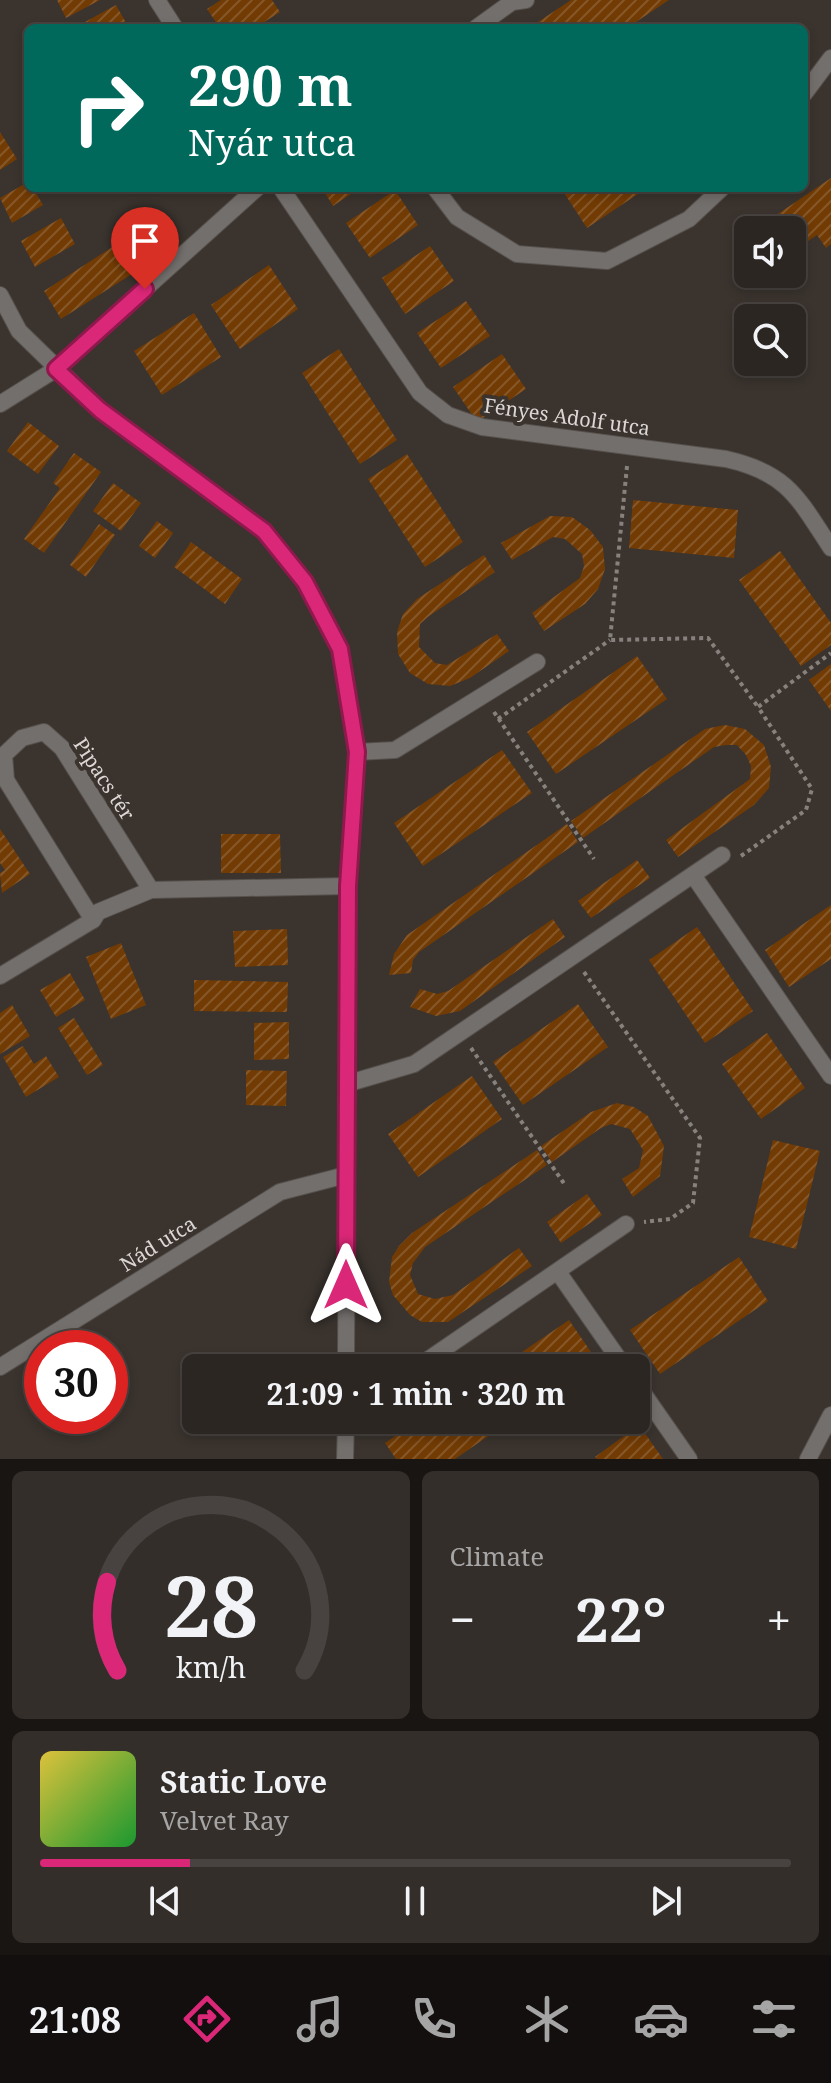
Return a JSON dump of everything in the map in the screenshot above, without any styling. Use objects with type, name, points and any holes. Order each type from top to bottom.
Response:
[{"type":"street","points":[[157,0],[172,24]]},
{"type":"street","points":[[482,24],[516,1]]},
{"type":"street","points":[[808,89],[831,58]]},
{"type":"street","points":[[0,404],[56,369],[253,192]]},
{"type":"street","name":"Fényes Adolf utca","points":[[284,192],[420,393],[448,415],[482,427],[726,459],[756,466],[775,475],[799,500],[831,548]]},
{"type":"street","points":[[438,192],[457,217],[517,254],[607,261],[689,219],[718,192]]},
{"type":"street","points":[[0,295],[19,331],[100,410],[264,531],[305,582],[340,649],[357,752],[348,886],[346,1354]]},
{"type":"street","points":[[357,752],[395,750],[537,662]]},
{"type":"street","name":"Pipacs tér","points":[[93,920],[6,780],[4,755],[22,738],[44,732],[62,748],[151,890]]},
{"type":"street","points":[[346,1084],[414,1064],[722,855]]},
{"type":"street","points":[[693,875],[831,1076]]},
{"type":"street","points":[[0,976],[93,920],[98,912],[151,890],[348,886]]},
{"type":"street","name":"Nád utca","points":[[0,1367],[280,1192],[346,1175]]},
{"type":"street","points":[[437,1354],[626,1224]]},
{"type":"street","points":[[558,1272],[615,1354]]},
{"type":"street","points":[[650,1403],[689,1459]]},
{"type":"street","points":[[808,1459],[831,1415]]},
{"type":"street","points":[[345,1459],[346,1434]]},
{"type":"path","points":[[610,640],[629,446]]},
{"type":"path","points":[[498,719],[610,640],[708,638],[812,789],[806,810],[734,861],[722,855]]},
{"type":"path","points":[[758,707],[831,653]]},
{"type":"path","points":[[484,697],[594,859]]},
{"type":"path","points":[[573,957],[700,1138],[693,1203],[670,1219],[626,1224]]},
{"type":"path","points":[[460,1033],[565,1185]]},
{"type":"building","points":[[57,0],[100,0],[66,18]]},
{"type":"building","points":[[221,0],[272,0],[280,12],[261,24],[217,24],[207,9]]},
{"type":"building","points":[[571,0],[669,0],[633,24],[535,24]]},
{"type":"building","points":[[116,5],[127,24],[81,24]]},
{"type":"building","points":[[0,132],[17,159],[0,170]]},
{"type":"building","points":[[831,178],[831,244],[826,248],[817,235],[806,242],[806,216],[775,216]]},
{"type":"building","points":[[24,184],[24,192],[35,192],[43,205],[12,223],[0,198]]},
{"type":"building","points":[[324,192],[354,192],[333,206]]},
{"type":"building","points":[[396,192],[418,225],[370,258],[346,223]]},
{"type":"building","points":[[565,192],[641,192],[587,228]]},
{"type":"building","points":[[61,218],[75,244],[35,267],[21,241]]},
{"type":"building","points":[[114,246],[132,274],[61,319],[44,291]]},
{"type":"building","points":[[430,246],[454,281],[405,314],[382,278]]},
{"type":"building","points":[[269,265],[298,309],[240,349],[211,305]]},
{"type":"building","points":[[466,301],[490,336],[441,368],[417,333]]},
{"type":"building","points":[[194,313],[221,357],[162,395],[134,351]]},
{"type":"building","points":[[339,349],[397,440],[360,464],[302,373]]},
{"type":"building","points":[[502,354],[526,389],[477,422],[453,387]]},
{"type":"building","points":[[28,422],[59,446],[38,474],[7,451]]},
{"type":"building","points":[[74,453],[101,472],[44,553],[24,539],[60,488],[53,483]]},
{"type":"building","points":[[407,454],[463,542],[425,567],[368,479]]},
{"type":"building","points":[[113,483],[141,503],[121,531],[93,511]]},
{"type":"building","points":[[633,500],[738,510],[734,558],[629,548]]},
{"type":"building","points":[[550,516],[572,517],[590,530],[603,547],[605,569],[598,589],[585,604],[544,631],[532,613],[580,578],[584,566],[582,554],[565,539],[553,537],[512,560],[501,543]]},
{"type":"building","points":[[157,521],[173,533],[155,558],[139,546]]},
{"type":"building","points":[[99,524],[115,535],[86,577],[70,565]]},
{"type":"building","points":[[191,542],[242,579],[225,604],[174,567]]},
{"type":"building","points":[[780,551],[831,623],[831,645],[801,666],[739,580]]},
{"type":"building","points":[[484,555],[495,572],[420,624],[419,647],[435,663],[447,665],[497,634],[509,651],[470,678],[450,686],[428,684],[410,673],[398,654],[397,632],[403,614],[417,599]]},
{"type":"building","points":[[637,656],[667,699],[556,774],[527,732]]},
{"type":"building","points":[[831,664],[831,711],[809,680]]},
{"type":"building","points":[[725,725],[745,729],[764,745],[771,767],[769,788],[754,805],[678,857],[666,840],[750,779],[751,766],[737,745],[714,747],[583,838],[571,821],[705,729]]},
{"type":"building","points":[[502,750],[532,793],[423,866],[394,823]]},
{"type":"building","points":[[567,824],[578,842],[419,952],[413,960],[411,973],[389,975],[394,954],[407,935]]},
{"type":"building","points":[[0,829],[30,874],[2,893],[0,873],[5,870],[0,863]]},
{"type":"building","points":[[221,834],[280,834],[281,873],[221,873]]},
{"type":"building","points":[[637,860],[650,878],[591,918],[578,901]]},
{"type":"building","points":[[831,905],[831,959],[789,987],[765,950]]},
{"type":"building","points":[[553,919],[565,937],[460,1011],[436,1016],[410,1007],[420,989],[437,994],[448,991]]},
{"type":"building","points":[[697,927],[753,1011],[705,1043],[649,960]]},
{"type":"building","points":[[287,929],[288,965],[235,967],[233,931]]},
{"type":"building","points":[[121,943],[146,1005],[111,1019],[86,957]]},
{"type":"building","points":[[70,973],[85,1000],[56,1017],[40,990]]},
{"type":"building","points":[[194,980],[288,982],[287,1012],[194,1011]]},
{"type":"building","points":[[578,1004],[608,1047],[523,1105],[493,1062]]},
{"type":"building","points":[[12,1005],[30,1036],[0,1054],[0,1013]]},
{"type":"building","points":[[74,1018],[103,1065],[87,1075],[58,1028]]},
{"type":"building","points":[[289,1022],[289,1059],[254,1060],[254,1023]]},
{"type":"building","points":[[767,1033],[805,1088],[761,1119],[722,1064]]},
{"type":"building","points":[[23,1046],[34,1064],[46,1056],[59,1077],[26,1097],[3,1057]]},
{"type":"building","points":[[246,1070],[287,1071],[286,1106],[246,1105]]},
{"type":"building","points":[[472,1076],[502,1119],[418,1177],[388,1134]]},
{"type":"building","points":[[617,1103],[634,1107],[648,1116],[664,1146],[660,1176],[633,1197],[622,1179],[639,1168],[643,1150],[630,1129],[611,1124],[601,1128],[552,1162],[541,1146],[591,1112]]},
{"type":"building","points":[[773,1140],[820,1151],[796,1249],[749,1237]]},
{"type":"building","points":[[537,1150],[547,1165],[425,1247],[413,1263],[410,1275],[418,1294],[435,1299],[453,1295],[519,1248],[532,1266],[448,1322],[422,1322],[410,1315],[393,1295],[389,1282],[392,1257],[399,1246],[412,1233]]},
{"type":"building","points":[[587,1194],[602,1215],[561,1243],[547,1222]]},
{"type":"building","points":[[739,1257],[768,1301],[660,1374],[650,1354],[646,1354],[630,1330]]},
{"type":"building","points":[[569,1320],[592,1354],[523,1354]]},
{"type":"building","points":[[398,1434],[491,1434],[455,1459],[396,1459],[385,1443]]},
{"type":"building","points":[[627,1434],[645,1434],[663,1459],[597,1459],[595,1457]]},
{"type":"route","points":[[145,289],[56,369],[100,410],[264,531],[305,582],[340,649],[357,752],[348,886],[346,1285]]}]
